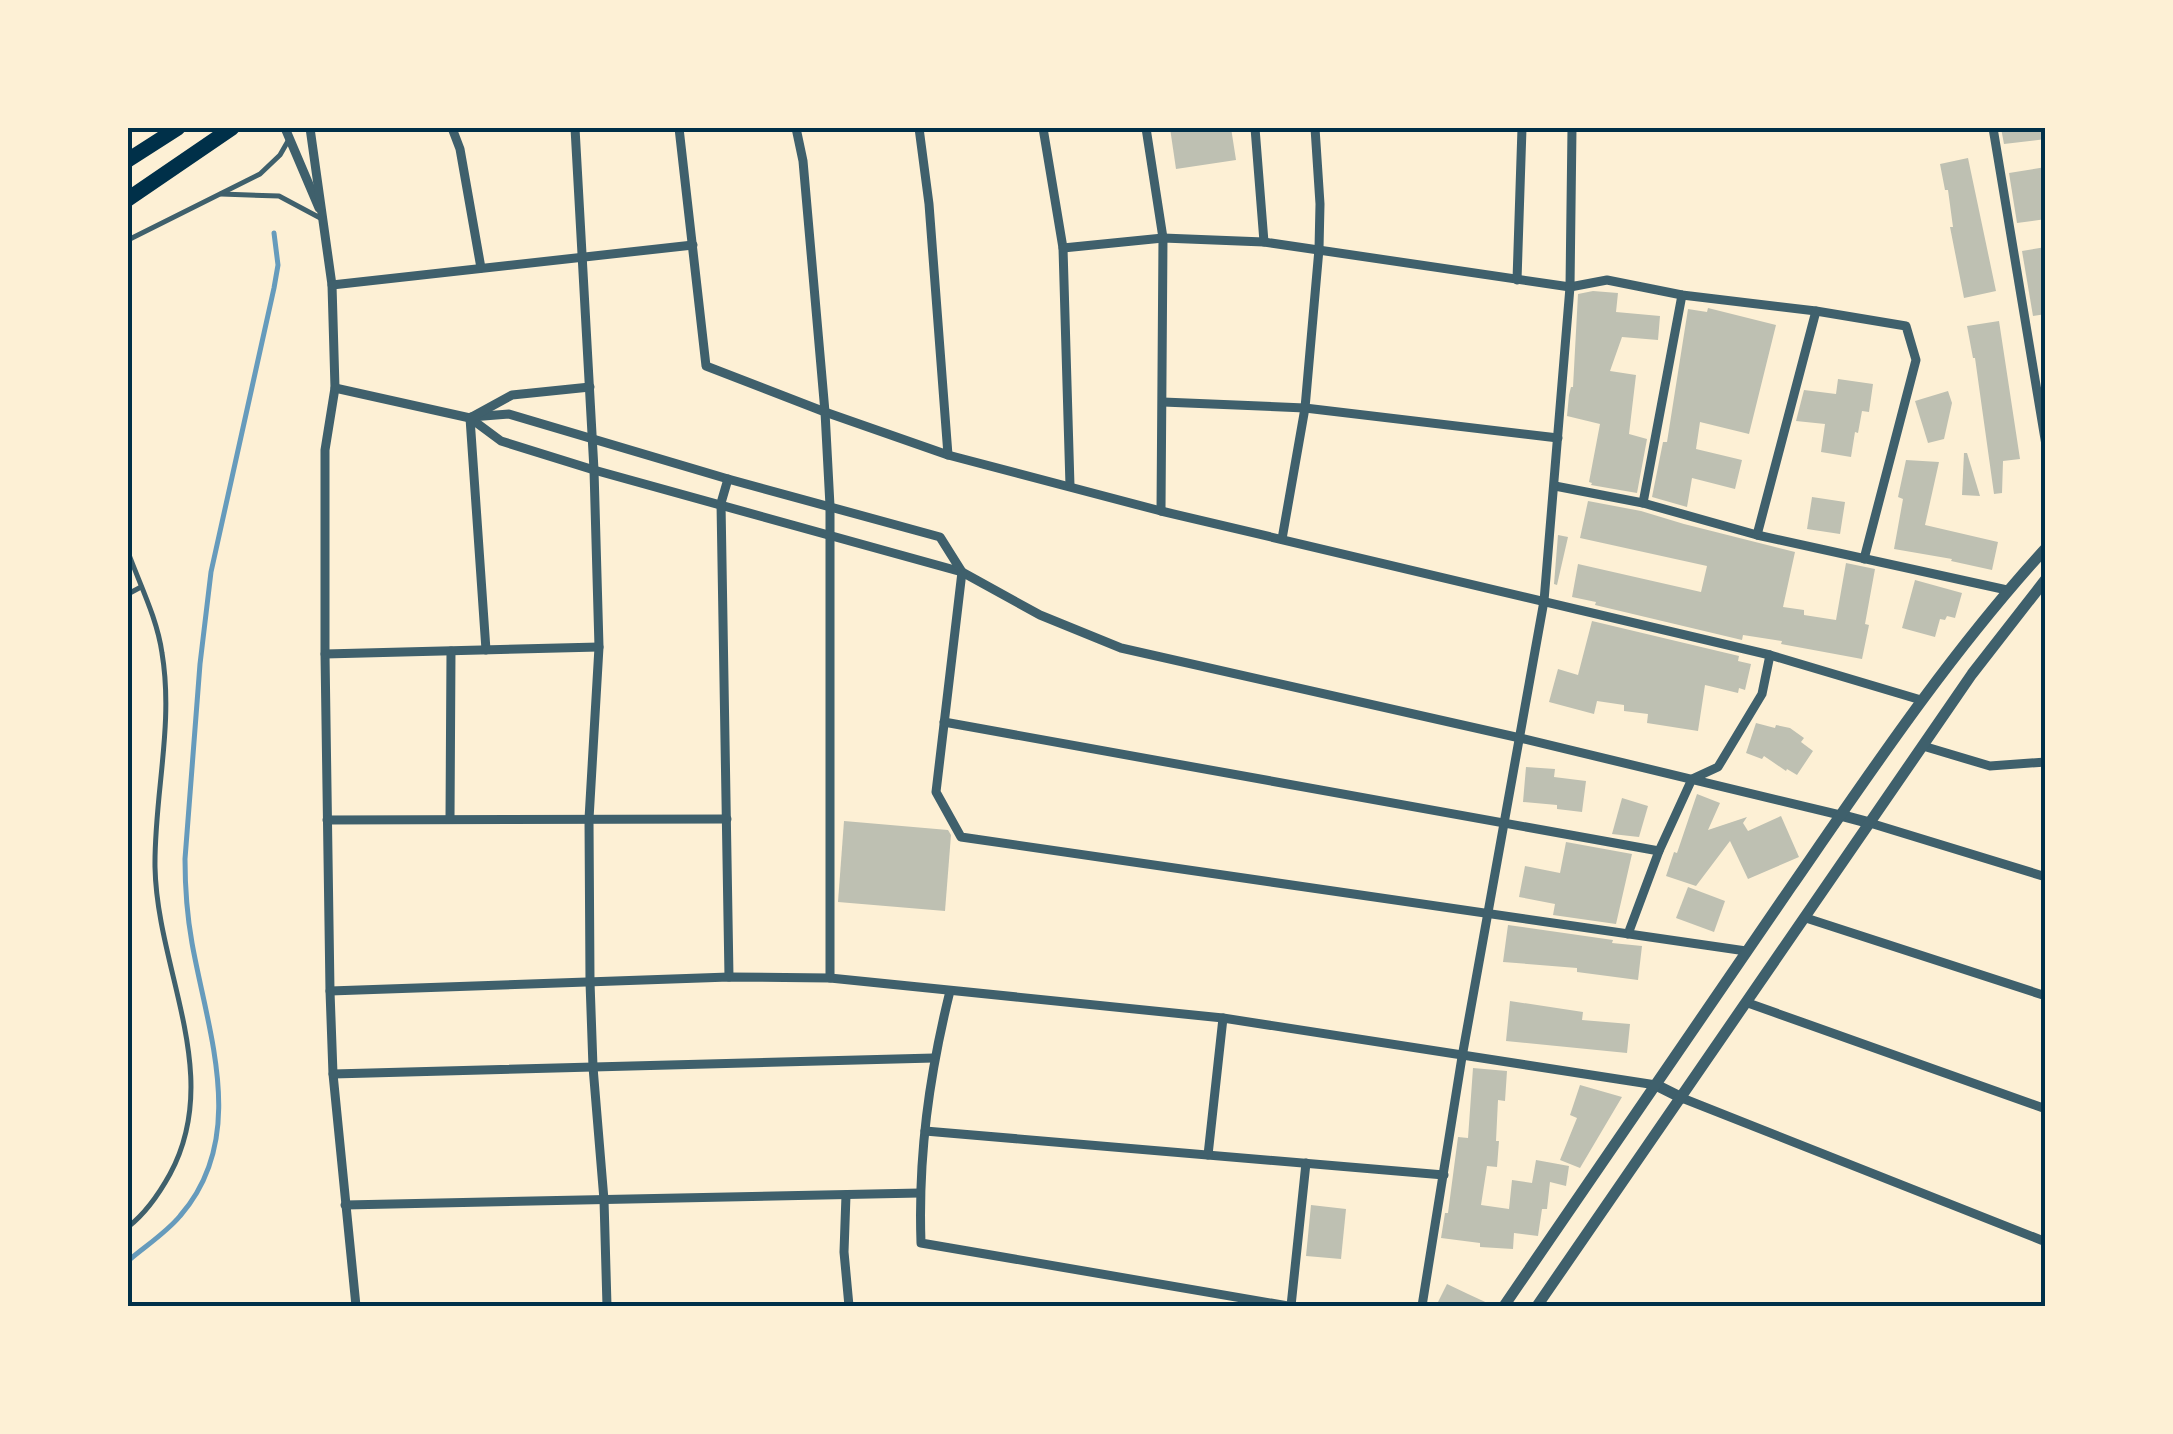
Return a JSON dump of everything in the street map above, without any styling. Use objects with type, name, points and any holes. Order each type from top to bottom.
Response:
[{"type":"highway","points":[[128,160],[178,128]]},
{"type":"highway","points":[[128,199],[232,128]]},
{"type":"street","points":[[284,128],[324,220]]},
{"type":"street","points":[[310,128],[332,285],[335,388],[325,450],[324,654],[330,990],[355,1306]]},
{"type":"street","points":[[452,128],[460,150],[481,268]]},
{"type":"street","points":[[575,128],[594,470],[599,647],[589,819],[590,982],[607,1306]]},
{"type":"street","points":[[678,128],[706,366],[948,455],[1161,511],[1770,655],[1921,700]]},
{"type":"street","points":[[796,128],[803,161],[830,506],[830,978]]},
{"type":"street","points":[[919,128],[930,204],[948,455]]},
{"type":"street","points":[[1043,128],[1063,248],[1070,486]]},
{"type":"street","points":[[1146,128],[1163,238],[1161,511]]},
{"type":"street","points":[[1255,128],[1264,242]]},
{"type":"street","points":[[1282,540],[1305,408],[1319,249],[1314,128]]},
{"type":"street","points":[[1518,280],[1522,128]]},
{"type":"street","points":[[1422,1306],[1462,1056],[1544,601],[1570,287],[1572,128]]},
{"type":"street","points":[[1993,128],[2046,445]]},
{"type":"street","points":[[1063,248],[1163,238],[1264,242],[1570,287],[1607,280],[1682,295],[1906,326],[1916,360],[1864,559]]},
{"type":"street","points":[[332,285],[693,245]]},
{"type":"street","points":[[1643,503],[1682,295]]},
{"type":"street","points":[[1757,535],[1816,311]]},
{"type":"street","points":[[335,388],[470,418],[510,414],[940,537],[962,572],[936,792],[961,837],[1746,951]]},
{"type":"street","points":[[470,418],[512,396],[590,388]]},
{"type":"street","points":[[1163,402],[1305,408],[1558,438]]},
{"type":"street","points":[[470,418],[500,441],[962,572],[1040,615],[1121,648],[1840,815],[2046,877]]},
{"type":"street","points":[[470,418],[486,650]]},
{"type":"street","points":[[728,478],[721,503],[730,977]]},
{"type":"street","points":[[1555,486],[1643,503],[1757,535],[2007,590]]},
{"type":"street","points":[[1504,1306],[1921,700],[2007,590],[2046,548]]},
{"type":"street","points":[[1537,1306],[1972,674],[2046,580]]},
{"type":"street","points":[[324,654],[599,647]]},
{"type":"street","points":[[450,820],[451,651]]},
{"type":"street","points":[[1628,934],[1692,779],[1718,767],[1762,694],[1770,655]]},
{"type":"street","points":[[944,722],[1660,852]]},
{"type":"street","points":[[1924,746],[1990,766],[2046,762]]},
{"type":"street","points":[[327,820],[727,819]]},
{"type":"street","points":[[1806,918],[2046,996]]},
{"type":"street","points":[[330,990],[730,977],[830,978],[1223,1018],[1656,1085],[2046,1242]]},
{"type":"street","points":[[950,992],[934,1058],[925,1130],[921,1243],[1289,1306],[1306,1163]]},
{"type":"street","points":[[1748,1003],[2046,1110]]},
{"type":"street","points":[[1208,1155],[1223,1018]]},
{"type":"street","points":[[334,1074],[934,1058]]},
{"type":"street","points":[[925,1130],[1444,1175]]},
{"type":"street","points":[[346,1205],[920,1193]]},
{"type":"street","points":[[846,1195],[844,1252],[849,1306]]},
{"type":"lane","points":[[128,240],[260,174],[280,155],[289,139]]},
{"type":"lane","points":[[218,194],[279,196],[324,220]]},
{"type":"lane","points":[[128,552],[158,638],[164,685],[166,724],[156,850],[158,905],[186,1032],[192,1090],[178,1159],[159,1194],[128,1227]]},
{"type":"lane","points":[[128,594],[141,587]]},
{"type":"building","points":[[1170,128],[1231,128],[1236,160],[1176,169]]},
{"type":"building","points":[[2001,128],[2046,128],[2046,139],[2004,144]]},
{"type":"building","points":[[1968,158],[1996,291],[1964,298],[1950,227],[1948,190],[1940,164]]},
{"type":"building","points":[[2046,167],[2046,219],[2017,223],[2009,173]]},
{"type":"building","points":[[2046,247],[2046,314],[2033,316],[2022,251]]},
{"type":"building","points":[[1618,293],[1616,312],[1660,316],[1658,340],[1622,337],[1610,371],[1636,375],[1629,434],[1647,439],[1637,493],[1591,485],[1600,424],[1567,416],[1573,387],[1578,294]]},
{"type":"building","points":[[1708,308],[1776,325],[1749,434],[1700,422],[1696,449],[1742,460],[1735,489],[1692,478],[1687,507],[1652,497],[1663,442],[1667,442],[1688,309],[1707,312]]},
{"type":"building","points":[[1999,321],[2020,459],[2003,461],[2002,493],[1994,494],[1967,326]]},
{"type":"building","points":[[1838,379],[1873,384],[1869,412],[1862,411],[1851,457],[1821,452],[1825,424],[1796,421],[1804,390],[1836,394]]},
{"type":"building","points":[[1948,391],[1952,403],[1944,439],[1928,443],[1915,401]]},
{"type":"building","points":[[1967,453],[1980,496],[1962,495]]},
{"type":"building","points":[[1906,460],[1939,462],[1925,525],[1998,542],[1992,570],[1894,549]]},
{"type":"building","points":[[1812,497],[1845,502],[1840,534],[1807,529]]},
{"type":"building","points":[[1588,501],[1795,552],[1783,607],[1804,610],[1804,615],[1836,620],[1846,563],[1875,569],[1862,659],[1781,644],[1782,641],[1743,635],[1742,640],[1572,597],[1578,564],[1701,592],[1707,566],[1580,538]]},
{"type":"building","points":[[1558,535],[1568,537],[1557,585],[1554,584]]},
{"type":"building","points":[[1915,580],[1962,593],[1955,618],[1940,619],[1935,637],[1902,628]]},
{"type":"building","points":[[1592,621],[1739,656],[1738,661],[1751,664],[1745,690],[1739,688],[1738,693],[1705,685],[1698,731],[1647,723],[1648,714],[1624,711],[1624,705],[1597,701],[1594,714],[1549,702],[1558,669],[1578,675]]},
{"type":"building","points":[[1756,723],[1790,728],[1804,738],[1801,742],[1813,751],[1797,775],[1764,756],[1762,759],[1746,753]]},
{"type":"building","points":[[1526,767],[1555,769],[1554,777],[1586,781],[1582,812],[1523,802]]},
{"type":"building","points":[[1697,794],[1720,803],[1708,830],[1747,817],[1743,823],[1748,831],[1781,816],[1799,857],[1748,879],[1730,841],[1696,886],[1666,876]]},
{"type":"building","points":[[1622,798],[1648,806],[1639,837],[1612,834]]},
{"type":"building","points":[[844,821],[948,830],[951,835],[945,911],[838,902]]},
{"type":"building","points":[[1566,842],[1632,854],[1616,924],[1553,915],[1555,904],[1519,897],[1525,866],[1560,873]]},
{"type":"building","points":[[1688,887],[1725,901],[1714,932],[1676,918]]},
{"type":"building","points":[[1508,925],[1642,946],[1638,980],[1577,972],[1577,968],[1503,962]]},
{"type":"building","points":[[1510,1001],[1583,1012],[1582,1020],[1630,1024],[1627,1053],[1506,1041]]},
{"type":"building","points":[[1473,1068],[1507,1071],[1505,1101],[1498,1100],[1497,1167],[1487,1166],[1481,1205],[1509,1209],[1512,1180],[1532,1183],[1536,1160],[1569,1166],[1566,1186],[1550,1182],[1538,1236],[1514,1233],[1513,1249],[1480,1247],[1480,1243],[1441,1238],[1458,1137],[1468,1138]]},
{"type":"building","points":[[1580,1085],[1622,1097],[1580,1168],[1560,1160],[1577,1118],[1570,1115]]},
{"type":"building","points":[[1311,1205],[1346,1209],[1341,1259],[1306,1256]]},
{"type":"building","points":[[1447,1284],[1468,1294],[1494,1306],[1436,1306]]},
{"type":"waterway","points":[[128,1261],[180,1216],[201,1185],[213,1153],[218,1119],[218,1084],[192,943],[185,859],[211,572],[274,288],[278,265],[274,233]]}]
